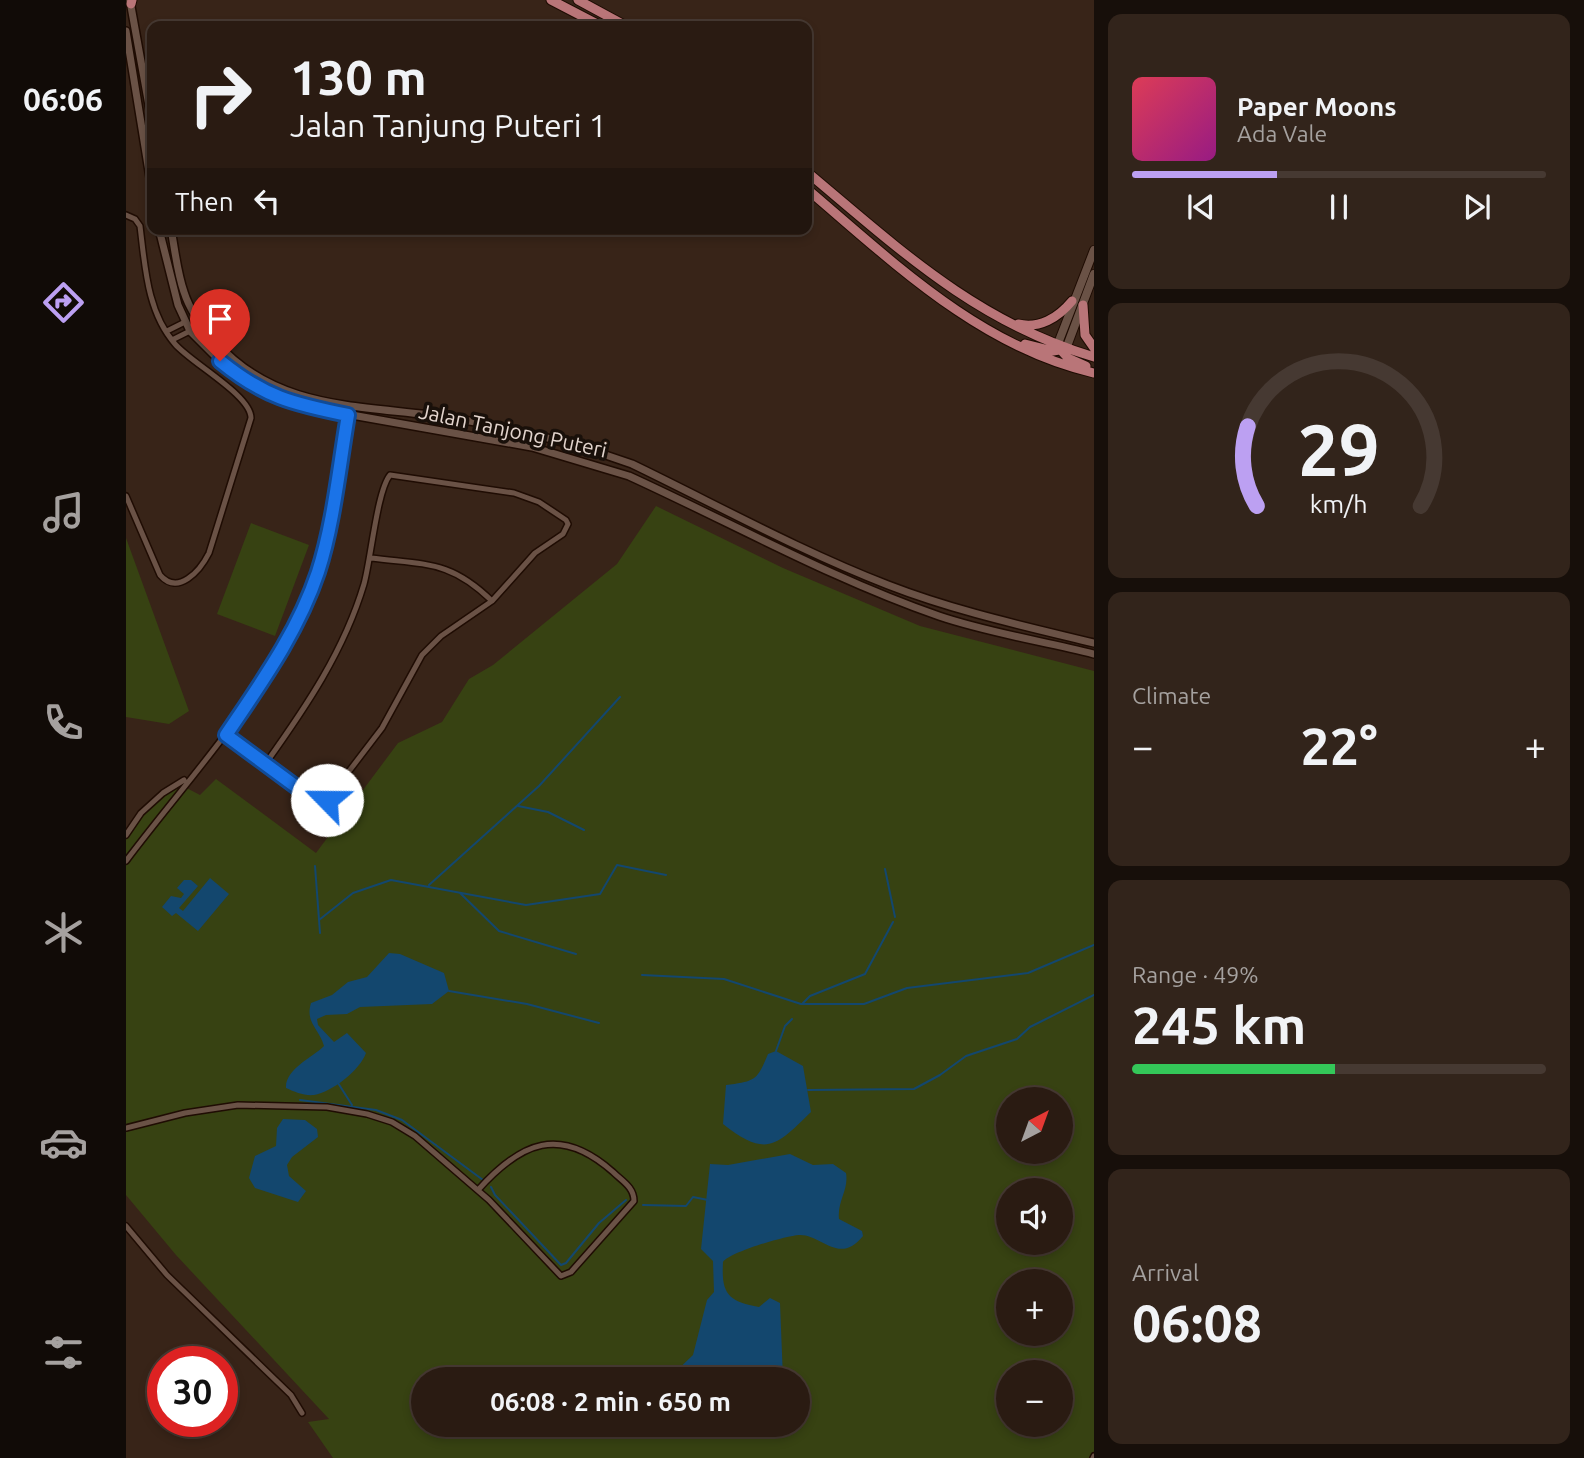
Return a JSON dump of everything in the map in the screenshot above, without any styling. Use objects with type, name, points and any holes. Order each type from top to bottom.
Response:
[{"type":"main road","points":[[553,1],[591,21]]},
{"type":"main road","points":[[582,1],[617,21]]},
{"type":"main road","points":[[812,176],[916,263],[996,318],[1061,348],[1094,357]]},
{"type":"main road","points":[[812,193],[933,294],[1003,338],[1050,360],[1094,371]]},
{"type":"main road","points":[[1094,250],[1072,301],[1061,348],[1068,358],[1094,371]]},
{"type":"main road","points":[[1003,338],[1049,351],[1061,348],[1083,305],[1094,274]]},
{"type":"main road","points":[[996,318],[1033,326],[1049,320],[1072,301]]},
{"type":"main road","points":[[1083,305],[1085,335],[1094,348]]},
{"type":"street","points":[[131,1],[147,93]]},
{"type":"street","points":[[126,31],[147,159]]},
{"type":"street","points":[[126,215],[135,219],[140,226],[148,286],[172,340],[189,359],[242,399],[251,412],[209,553],[200,568],[179,584],[165,580],[126,496]]},
{"type":"street","name":"Jalan Tanjong Puteri","points":[[160,235],[178,305],[190,331],[247,383],[284,400],[477,436],[597,464],[685,502],[827,571],[906,603],[970,625],[1094,654]]},
{"type":"street","name":"Jalan Tanjong Puteri","points":[[172,235],[178,271],[191,309],[209,334],[243,369],[283,391],[349,411],[479,423],[601,453],[632,464],[831,562],[888,585],[974,615],[1094,643]]},
{"type":"street","points":[[167,331],[185,321]]},
{"type":"street","points":[[172,340],[190,331]]},
{"type":"street","points":[[243,369],[249,377],[247,383]]},
{"type":"street","points":[[126,861],[191,775],[226,735],[282,652],[311,591],[330,521],[349,411]]},
{"type":"street","points":[[226,735],[314,800],[327,800],[382,728],[422,655],[441,636],[492,601],[535,553],[569,524],[561,516],[514,493],[393,473],[387,479],[363,586],[329,668],[266,763]]},
{"type":"street","points":[[371,558],[448,569],[463,575],[492,601]]},
{"type":"street","points":[[126,835],[141,813],[163,793],[191,775]]},
{"type":"street","points":[[126,1128],[186,1113],[238,1105],[294,1104],[368,1114],[392,1122],[415,1136],[478,1190],[561,1276],[571,1272],[634,1201],[632,1189],[591,1152],[558,1144],[534,1147],[516,1155],[478,1190]]},
{"type":"street","points":[[126,1226],[167,1275],[291,1395],[302,1413]]},
{"type":"green space","points":[[656,506],[783,568],[920,626],[1094,671],[1094,1458],[333,1458],[308,1422],[329,1419],[176,1255],[126,1195],[126,835],[149,806],[170,789],[179,784],[200,795],[216,779],[316,853],[398,743],[442,722],[469,679],[493,665],[617,564]]},
{"type":"green space","points":[[251,523],[309,545],[275,636],[217,614]]},
{"type":"green space","points":[[126,538],[189,711],[169,724],[126,717]]},
{"type":"water","points":[[210,878],[229,894],[198,931],[176,913],[172,916],[162,907],[171,896],[181,898],[184,894],[177,888],[184,880],[191,880],[198,886],[179,908],[183,911]]},
{"type":"water","points":[[389,953],[400,954],[444,973],[449,991],[432,1004],[360,1007],[347,1014],[326,1015],[317,1019],[318,1025],[334,1042],[347,1033],[366,1053],[363,1060],[337,1085],[321,1093],[307,1095],[286,1088],[294,1070],[324,1046],[311,1021],[311,1003],[332,995],[348,982],[367,977]]},
{"type":"water","points":[[776,1051],[803,1066],[811,1112],[780,1140],[771,1144],[751,1142],[723,1124],[726,1085],[754,1078],[768,1054]]},
{"type":"water","points":[[283,1119],[305,1120],[317,1129],[318,1137],[292,1157],[287,1165],[289,1176],[306,1191],[298,1202],[255,1188],[249,1178],[255,1156],[276,1146],[277,1128]]},
{"type":"water","points":[[790,1154],[813,1165],[833,1164],[846,1173],[839,1219],[862,1231],[863,1236],[854,1245],[846,1248],[838,1249],[799,1235],[746,1249],[723,1262],[726,1289],[734,1299],[759,1307],[770,1298],[780,1303],[783,1367],[680,1367],[693,1355],[707,1300],[714,1292],[713,1261],[701,1249],[710,1164],[728,1165]]},
{"type":"waterway","points":[[429,885],[539,786],[620,697]]},
{"type":"waterway","points":[[518,806],[548,812],[584,830]]},
{"type":"waterway","points":[[319,920],[353,893],[391,880],[526,905],[600,894],[617,865],[666,875]]},
{"type":"waterway","points":[[315,866],[320,933]]},
{"type":"waterway","points":[[885,869],[895,917]]},
{"type":"waterway","points":[[460,893],[499,931],[576,954]]},
{"type":"waterway","points":[[803,1003],[810,996],[865,974],[893,922]]},
{"type":"waterway","points":[[642,975],[724,979],[801,1004],[864,1004],[907,988],[1028,973],[1094,945]]},
{"type":"waterway","points":[[449,991],[527,1004],[599,1023]]},
{"type":"waterway","points":[[808,1090],[914,1089],[940,1075],[966,1056],[1017,1039],[1030,1027],[1094,995]]},
{"type":"waterway","points":[[776,1051],[785,1026],[792,1019]]},
{"type":"waterway","points":[[338,1083],[352,1105]]},
{"type":"waterway","points":[[300,1100],[376,1110],[402,1120],[483,1180]]},
{"type":"waterway","points":[[491,1187],[495,1195],[561,1265],[566,1263],[599,1223],[626,1200]]},
{"type":"waterway","points":[[643,1205],[686,1206],[693,1197],[708,1200]]},
{"type":"route","points":[[220,361],[263,393],[348,415],[330,521],[319,570],[311,591],[282,652],[226,735],[314,800],[319,803],[327,800]]}]
